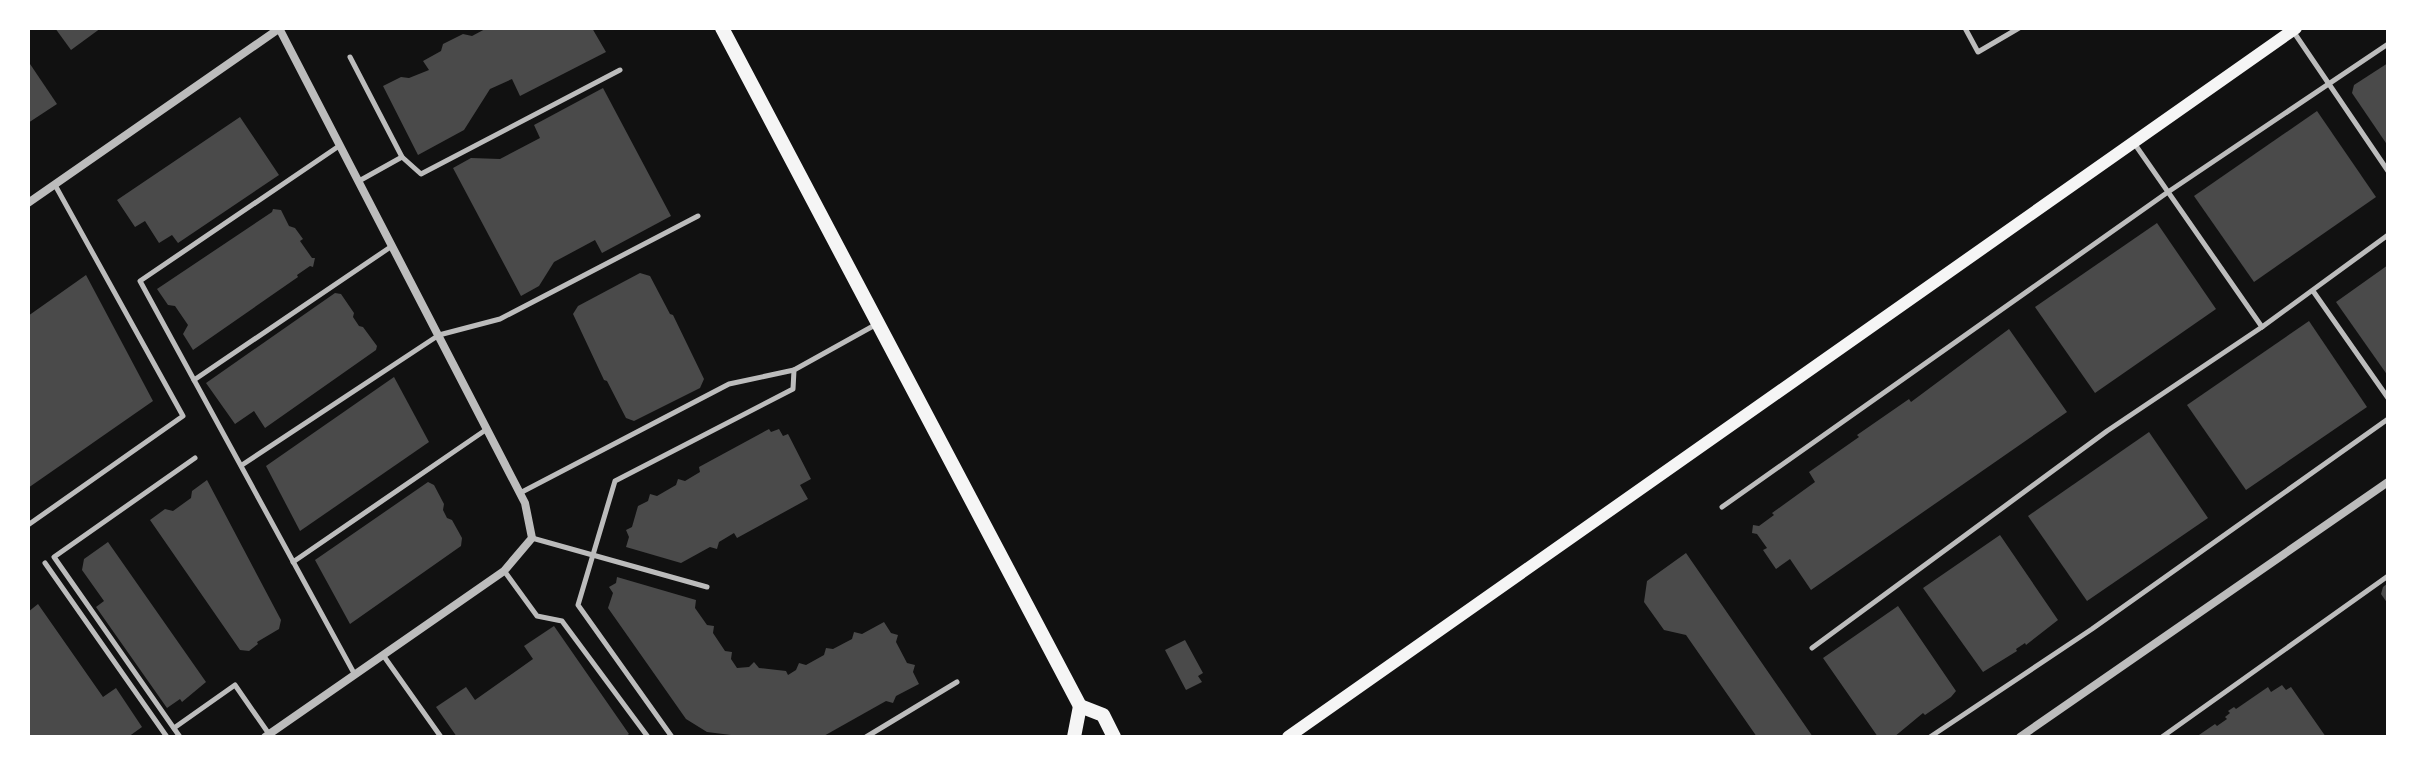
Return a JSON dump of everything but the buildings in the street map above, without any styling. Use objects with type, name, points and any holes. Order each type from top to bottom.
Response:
[{"type":"main road","points":[[722,28],[1080,706],[1074,737]]},
{"type":"main road","points":[[1288,737],[2294,29]]},
{"type":"main road","points":[[1080,706],[1103,715],[1114,737]]},
{"type":"street","points":[[28,203],[280,28],[525,503],[532,538],[504,571],[267,736]]},
{"type":"street","points":[[2020,737],[2388,482]]},
{"type":"lane","points":[[1965,28],[1978,52],[2019,28]]},
{"type":"lane","points":[[2294,29],[2388,171]]},
{"type":"lane","points":[[1722,507],[2168,192],[2388,44]]},
{"type":"lane","points":[[350,57],[402,157],[421,174],[620,70]]},
{"type":"lane","points":[[2134,142],[2262,327]]},
{"type":"lane","points":[[340,145],[140,281],[355,675]]},
{"type":"lane","points":[[359,181],[402,157]]},
{"type":"lane","points":[[28,525],[183,416],[55,184]]},
{"type":"lane","points":[[242,465],[439,335],[500,319],[698,216]]},
{"type":"lane","points":[[1812,648],[2107,431],[2262,327],[2388,235]]},
{"type":"lane","points":[[194,380],[392,246]]},
{"type":"lane","points":[[2313,291],[2388,398]]},
{"type":"lane","points":[[520,493],[729,384],[794,370],[880,323]]},
{"type":"lane","points":[[672,737],[578,605],[615,481],[793,389],[794,370]]},
{"type":"lane","points":[[1930,737],[2092,629],[2388,419]]},
{"type":"lane","points":[[293,562],[487,429]]},
{"type":"lane","points":[[180,737],[54,557],[195,458]]},
{"type":"lane","points":[[532,538],[707,587]]},
{"type":"lane","points":[[45,563],[167,737]]},
{"type":"lane","points":[[504,571],[537,616],[562,621],[648,737]]},
{"type":"lane","points":[[2162,737],[2388,576]]},
{"type":"lane","points":[[383,655],[441,737]]},
{"type":"lane","points":[[866,737],[957,682]]},
{"type":"lane","points":[[174,728],[235,685],[267,736]]}]
